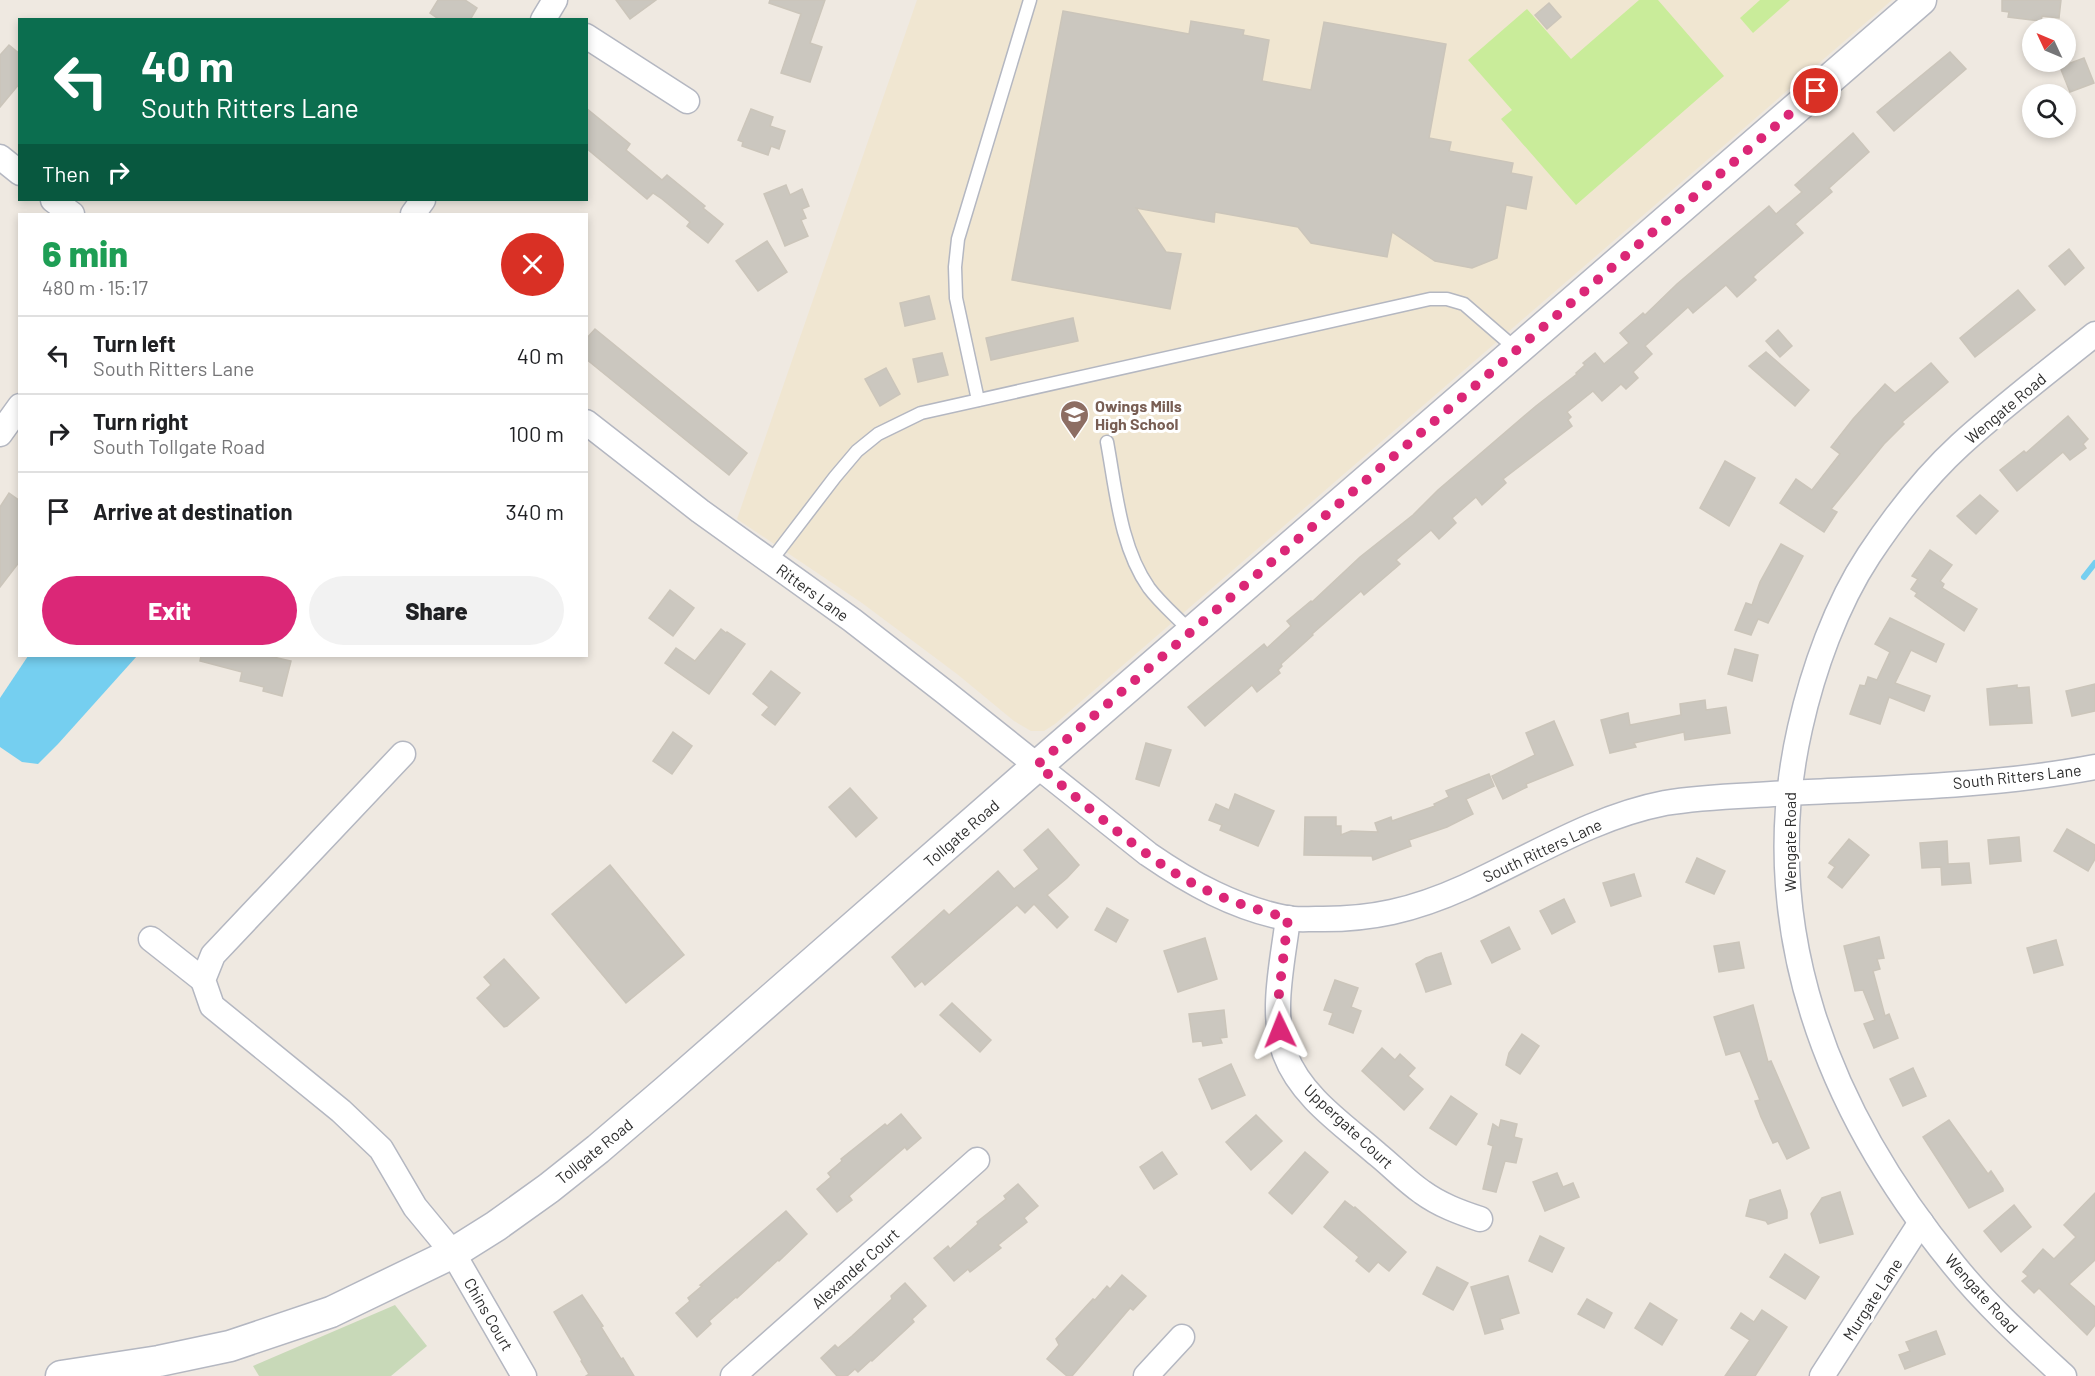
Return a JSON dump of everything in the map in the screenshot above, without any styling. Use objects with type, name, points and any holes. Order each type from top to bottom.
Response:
[{"type":"street","name":"Tollgate Road","points":[[61,1376],[159,1361],[230,1346],[331,1312],[453,1253],[549,1188],[598,1149],[1037,765],[1921,0]]},
{"type":"street","points":[[588,37],[687,101]]},
{"type":"street","points":[[0,157],[18,171]]},
{"type":"street","points":[[54,201],[71,213]]},
{"type":"street","name":"Wengate Road","points":[[2064,1376],[1987,1302],[1954,1266],[1881,1163],[1853,1114],[1829,1060],[1809,1001],[1794,942],[1787,891],[1787,793],[1807,696],[1821,655],[1844,602],[1868,557],[1923,483],[1958,447],[2095,334]]},
{"type":"street","points":[[0,434],[18,409]]},
{"type":"street","name":"Ritters Lane","points":[[588,424],[700,511],[852,620],[1037,765]]},
{"type":"street","points":[[151,939],[203,980],[213,956],[403,754]]},
{"type":"street","name":"South Ritters Lane","points":[[1037,765],[1179,876],[1233,901],[1288,918],[1366,917],[1395,913],[1465,887],[1571,834],[1616,816],[1676,802],[1710,797],[1977,782],[2058,774],[2095,767]]},
{"type":"street","name":"Uppergate Court","points":[[1288,918],[1278,1002],[1285,1054],[1295,1074],[1322,1107],[1422,1192],[1451,1210],[1480,1219]]},
{"type":"street","name":"Chins Court","points":[[203,980],[212,1006],[341,1111],[381,1149],[416,1207],[453,1253],[524,1376]]},
{"type":"street","name":"Alexander Court","points":[[733,1376],[977,1160]]},
{"type":"street","name":"Murgate Lane","points":[[1822,1376],[1921,1222]]},
{"type":"street","points":[[1146,1376],[1182,1337]]},
{"type":"lane","points":[[978,400],[956,298],[955,267],[958,239],[1030,0]]},
{"type":"lane","points":[[770,562],[857,451],[878,434],[921,413],[1430,299],[1447,299],[1464,304],[1517,350]]},
{"type":"lane","points":[[1107,442],[1121,515],[1132,555],[1150,588],[1191,632]]},
{"type":"shaded area","name":"Owings Mills High School","points":[[917,0],[1892,0],[1055,724],[1044,731],[1031,731],[1014,721],[957,674],[862,603],[737,519]]},
{"type":"green space","points":[[1639,0],[1658,0],[1724,76],[1576,205],[1501,119],[1512,110],[1468,60],[1527,9],[1571,59]]},
{"type":"green space","points":[[1760,0],[1790,0],[1753,33],[1740,18]]},
{"type":"green space","points":[[395,1305],[427,1346],[391,1376],[259,1376],[253,1366]]},
{"type":"water","points":[[27,657],[136,657],[38,764],[22,762],[0,747],[0,698]]},
{"type":"building","points":[[438,0],[465,0],[477,8],[471,18],[437,18],[430,13]]},
{"type":"building","points":[[616,0],[656,0],[630,19]]},
{"type":"building","points":[[770,0],[825,0],[810,43],[822,47],[810,82],[781,73],[801,14],[769,3]]},
{"type":"building","points":[[2002,0],[2061,0],[2059,18],[2008,17],[2009,12],[2002,11]]},
{"type":"building","points":[[1549,3],[1561,17],[1547,29],[1535,15]]},
{"type":"building","points":[[1063,11],[1189,34],[1191,21],[1244,30],[1243,35],[1269,40],[1262,81],[1311,90],[1324,22],[1446,44],[1429,138],[1451,142],[1449,151],[1513,163],[1511,173],[1532,177],[1526,209],[1506,205],[1497,258],[1472,268],[1435,261],[1392,232],[1387,257],[1311,243],[1298,227],[1215,212],[1214,222],[1136,208],[1166,252],[1181,254],[1170,309],[1012,280]]},
{"type":"building","points":[[9,45],[18,52],[18,85],[0,107],[0,55]]},
{"type":"building","points":[[1950,52],[1966,69],[1894,131],[1877,112]]},
{"type":"building","points":[[2084,58],[2094,83],[2076,90],[2076,84],[2067,84],[2062,72],[2076,72],[2076,61]]},
{"type":"building","points":[[751,109],[773,117],[770,126],[785,131],[779,149],[771,146],[768,155],[742,146],[743,142],[738,140]]},
{"type":"building","points":[[588,110],[630,144],[626,150],[662,180],[667,175],[723,224],[708,243],[687,226],[690,222],[662,199],[653,193],[647,199],[588,150]]},
{"type":"building","points":[[1853,133],[1869,152],[1829,188],[1832,192],[1795,224],[1803,233],[1756,274],[1753,277],[1756,280],[1737,297],[1726,285],[1693,313],[1688,307],[1645,346],[1652,354],[1633,372],[1638,378],[1626,389],[1621,384],[1602,401],[1593,391],[1567,412],[1571,417],[1568,420],[1572,426],[1503,479],[1506,483],[1482,505],[1476,497],[1452,518],[1456,523],[1439,539],[1431,530],[1396,560],[1400,564],[1364,595],[1361,591],[1312,634],[1281,664],[1278,670],[1280,673],[1257,692],[1252,685],[1205,726],[1188,707],[1264,644],[1267,648],[1291,626],[1287,621],[1312,602],[1360,557],[1413,515],[1438,490],[1536,406],[1577,374],[1585,365],[1583,363],[1595,353],[1604,364],[1629,343],[1620,333],[1643,313],[1645,315],[1677,284],[1769,206],[1776,214],[1802,192],[1795,185]]},
{"type":"building","points":[[786,185],[790,195],[802,189],[809,206],[802,209],[806,218],[801,220],[808,236],[785,246],[764,194]]},
{"type":"building","points":[[767,241],[787,272],[758,291],[736,261]]},
{"type":"building","points":[[2069,249],[2084,268],[2065,285],[2049,266]]},
{"type":"building","points":[[2018,290],[2035,310],[1975,357],[1960,338]]},
{"type":"building","points":[[929,296],[935,319],[905,326],[900,303]]},
{"type":"building","points":[[1073,318],[1078,341],[991,360],[986,338]]},
{"type":"building","points":[[595,329],[747,453],[729,475],[588,361],[588,337]]},
{"type":"building","points":[[1778,330],[1792,346],[1780,357],[1766,341]]},
{"type":"building","points":[[1766,352],[1809,390],[1795,406],[1749,366]]},
{"type":"building","points":[[942,353],[948,375],[918,382],[913,359]]},
{"type":"building","points":[[1931,363],[1948,382],[1902,422],[1904,424],[1884,444],[1831,509],[1837,512],[1824,532],[1780,503],[1796,479],[1812,490],[1840,454],[1831,447],[1885,384],[1895,393]]},
{"type":"building","points":[[886,368],[900,394],[880,406],[865,379]]},
{"type":"building","points":[[2068,416],[2088,439],[2083,444],[2086,448],[2070,460],[2063,452],[2017,491],[2000,470],[2024,451],[2026,453]]},
{"type":"building","points":[[1725,461],[1755,478],[1729,526],[1700,508]]},
{"type":"building","points":[[9,493],[18,500],[18,564],[0,587],[0,507]]},
{"type":"building","points":[[1980,495],[1998,511],[1976,534],[1957,516]]},
{"type":"building","points":[[1781,544],[1803,556],[1768,623],[1758,619],[1751,635],[1735,630],[1746,603],[1752,605],[1760,582]]},
{"type":"building","points":[[1930,550],[1952,565],[1940,581],[1944,584],[1942,588],[1977,609],[1964,631],[1915,596],[1917,593],[1911,589],[1918,579],[1912,576]]},
{"type":"building","points":[[670,590],[694,608],[673,636],[649,618]]},
{"type":"building","points":[[1890,618],[1944,644],[1936,662],[1911,650],[1895,683],[1930,696],[1924,711],[1889,697],[1880,724],[1850,714],[1860,685],[1865,686],[1868,677],[1877,680],[1890,652],[1875,644]]},
{"type":"building","points":[[721,629],[745,644],[709,694],[665,663],[676,648],[695,661]]},
{"type":"building","points":[[1735,649],[1758,655],[1752,681],[1728,674]]},
{"type":"building","points":[[201,657],[273,657],[291,661],[282,696],[263,691],[264,687],[240,681],[242,672],[200,661]]},
{"type":"building","points":[[771,671],[800,693],[775,725],[762,715],[769,707],[753,694]]},
{"type":"building","points":[[2095,684],[2095,711],[2072,716],[2066,691]]},
{"type":"building","points":[[2017,685],[2017,688],[2029,687],[2032,723],[1990,725],[1987,689]]},
{"type":"building","points":[[1705,700],[1706,710],[1726,707],[1730,733],[1685,740],[1684,732],[1634,743],[1636,747],[1610,753],[1601,720],[1628,713],[1630,725],[1681,715],[1680,704]]},
{"type":"building","points":[[1554,721],[1573,765],[1526,784],[1527,787],[1503,799],[1492,776],[1535,755],[1526,733]]},
{"type":"building","points":[[673,732],[692,746],[672,774],[653,761]]},
{"type":"building","points":[[1146,743],[1171,750],[1159,786],[1136,779]]},
{"type":"building","points":[[1489,774],[1494,786],[1466,799],[1473,814],[1447,827],[1409,840],[1411,846],[1373,860],[1372,856],[1304,855],[1305,817],[1336,817],[1336,826],[1341,826],[1341,835],[1351,831],[1378,832],[1375,823],[1391,817],[1392,821],[1435,806],[1434,804],[1449,797],[1446,791]]},
{"type":"building","points":[[850,788],[877,818],[856,837],[829,807]]},
{"type":"building","points":[[1235,794],[1274,811],[1258,846],[1220,830],[1222,825],[1209,820],[1216,804],[1229,810]]},
{"type":"building","points":[[1048,829],[1079,865],[1047,895],[1068,917],[1057,928],[1034,904],[1025,913],[1017,905],[925,985],[922,981],[915,987],[892,957],[944,910],[949,915],[998,871],[1014,889],[1039,869],[1024,850]]},
{"type":"building","points":[[2067,829],[2095,845],[2095,859],[2088,871],[2054,851]]},
{"type":"building","points":[[2019,837],[2021,861],[1990,864],[1988,840]]},
{"type":"building","points":[[1849,839],[1869,855],[1842,888],[1828,877],[1835,867],[1829,863]]},
{"type":"building","points":[[1947,841],[1948,864],[1969,863],[1971,883],[1942,885],[1941,867],[1922,868],[1920,843]]},
{"type":"building","points":[[1697,858],[1725,871],[1714,894],[1686,882]]},
{"type":"building","points":[[610,865],[684,955],[626,1003],[552,914]]},
{"type":"building","points":[[1634,874],[1641,896],[1611,906],[1603,883]]},
{"type":"building","points":[[1564,899],[1575,922],[1552,934],[1540,911]]},
{"type":"building","points":[[1107,908],[1128,920],[1116,942],[1095,930]]},
{"type":"building","points":[[1509,927],[1520,949],[1492,963],[1481,941]]},
{"type":"building","points":[[1879,937],[1884,958],[1877,959],[1880,969],[1873,971],[1885,1016],[1889,1014],[1898,1038],[1874,1048],[1864,1024],[1875,1020],[1863,990],[1855,991],[1844,946]]},
{"type":"building","points":[[1205,938],[1217,979],[1178,992],[1164,951]]},
{"type":"building","points":[[2056,940],[2063,965],[2034,973],[2027,948]]},
{"type":"building","points":[[1739,942],[1744,968],[1719,972],[1714,946]]},
{"type":"building","points":[[1441,953],[1451,984],[1426,992],[1416,964]]},
{"type":"building","points":[[504,959],[539,998],[504,1027],[477,998],[491,985],[484,977]]},
{"type":"building","points":[[1335,980],[1358,988],[1351,1007],[1361,1011],[1353,1033],[1329,1024],[1333,1013],[1324,1010]]},
{"type":"building","points":[[952,1003],[991,1040],[980,1052],[940,1015]]},
{"type":"building","points":[[1753,1005],[1768,1062],[1771,1061],[1809,1148],[1787,1159],[1778,1141],[1773,1143],[1761,1117],[1755,1101],[1760,1100],[1740,1051],[1726,1055],[1714,1017]]},
{"type":"building","points":[[1224,1010],[1227,1037],[1220,1038],[1222,1043],[1203,1046],[1202,1041],[1193,1042],[1189,1014]]},
{"type":"building","points":[[1522,1034],[1539,1046],[1520,1074],[1506,1065],[1509,1053]]},
{"type":"building","points":[[1382,1048],[1395,1060],[1400,1054],[1415,1068],[1408,1076],[1423,1089],[1404,1110],[1362,1071]]},
{"type":"building","points":[[1231,1064],[1245,1095],[1212,1109],[1199,1079]]},
{"type":"building","points":[[1913,1068],[1926,1096],[1903,1106],[1890,1079]]},
{"type":"building","points":[[1451,1096],[1477,1114],[1456,1145],[1430,1128]]},
{"type":"building","points":[[901,1114],[921,1138],[907,1150],[905,1147],[849,1196],[852,1200],[837,1212],[817,1189],[831,1177],[828,1173],[842,1161],[841,1159]]},
{"type":"building","points":[[1256,1115],[1282,1141],[1251,1170],[1226,1142]]},
{"type":"building","points":[[1501,1120],[1517,1124],[1514,1137],[1522,1139],[1516,1163],[1505,1161],[1496,1192],[1483,1189],[1493,1146],[1488,1144],[1493,1124],[1499,1128]]},
{"type":"building","points":[[1949,1120],[1988,1174],[1991,1171],[2003,1189],[1969,1208],[1923,1137]]},
{"type":"building","points":[[1162,1152],[1177,1174],[1154,1189],[1140,1167]]},
{"type":"building","points":[[1305,1152],[1328,1172],[1292,1214],[1269,1193]]},
{"type":"building","points":[[1557,1173],[1563,1187],[1573,1183],[1579,1197],[1545,1211],[1533,1182]]},
{"type":"building","points":[[1018,1184],[1038,1206],[1024,1218],[1027,1222],[998,1245],[1001,1248],[970,1272],[968,1269],[954,1281],[934,1258],[948,1246],[950,1249],[978,1224],[977,1222],[1006,1199],[1004,1196]]},
{"type":"building","points":[[1780,1190],[1787,1218],[1768,1224],[1766,1221],[1746,1216],[1750,1200]]},
{"type":"building","points":[[1840,1192],[1853,1234],[1820,1243],[1811,1214],[1822,1198]]},
{"type":"building","points":[[2095,1193],[2095,1260],[2069,1284],[2095,1307],[2095,1325],[2087,1335],[2039,1288],[2034,1293],[2022,1281],[2028,1276],[2023,1272],[2043,1249],[2054,1259],[2076,1237],[2064,1225]]},
{"type":"building","points":[[1345,1201],[1355,1207],[1406,1252],[1389,1271],[1378,1262],[1369,1272],[1356,1261],[1359,1257],[1324,1227]]},
{"type":"building","points":[[2014,1205],[2031,1227],[2001,1252],[1984,1231]]},
{"type":"building","points":[[786,1211],[807,1234],[709,1321],[711,1324],[697,1337],[676,1313],[690,1301],[688,1298],[702,1286],[700,1285]]},
{"type":"building","points":[[1540,1236],[1564,1248],[1552,1272],[1529,1261]]},
{"type":"building","points":[[1785,1254],[1819,1277],[1805,1299],[1770,1277]]},
{"type":"building","points":[[1437,1267],[1468,1283],[1453,1310],[1423,1294]]},
{"type":"building","points":[[1122,1275],[1146,1296],[1133,1310],[1130,1308],[1072,1376],[1067,1376],[1047,1359],[1059,1345],[1056,1339],[1093,1299],[1095,1300],[1107,1286],[1110,1289]]},
{"type":"building","points":[[1508,1276],[1519,1313],[1500,1319],[1503,1329],[1485,1334],[1471,1287]]},
{"type":"building","points":[[905,1283],[926,1306],[912,1319],[914,1322],[872,1361],[858,1372],[855,1369],[847,1376],[837,1376],[821,1358],[835,1345],[838,1348],[852,1336],[892,1299],[891,1296]]},
{"type":"building","points":[[582,1295],[634,1376],[586,1376],[589,1374],[582,1360],[554,1312]]},
{"type":"building","points":[[1587,1299],[1612,1313],[1604,1328],[1578,1314]]},
{"type":"building","points":[[1650,1303],[1677,1320],[1662,1345],[1635,1328]]},
{"type":"building","points":[[1762,1310],[1787,1327],[1755,1376],[1725,1376],[1750,1340],[1731,1328],[1741,1313],[1754,1322]]},
{"type":"building","points":[[1936,1331],[1945,1354],[1905,1369],[1899,1355],[1910,1351],[1906,1342]]},
{"type":"waterway","points":[[2084,577],[2095,563]]},
{"type":"place","name":"Owings Mills High School","points":[[1074,440]]},
{"type":"route","points":[[1280,1030],[1278,1002],[1288,918],[1252,909],[1214,894],[1179,876],[1037,765],[1816,91]]}]
